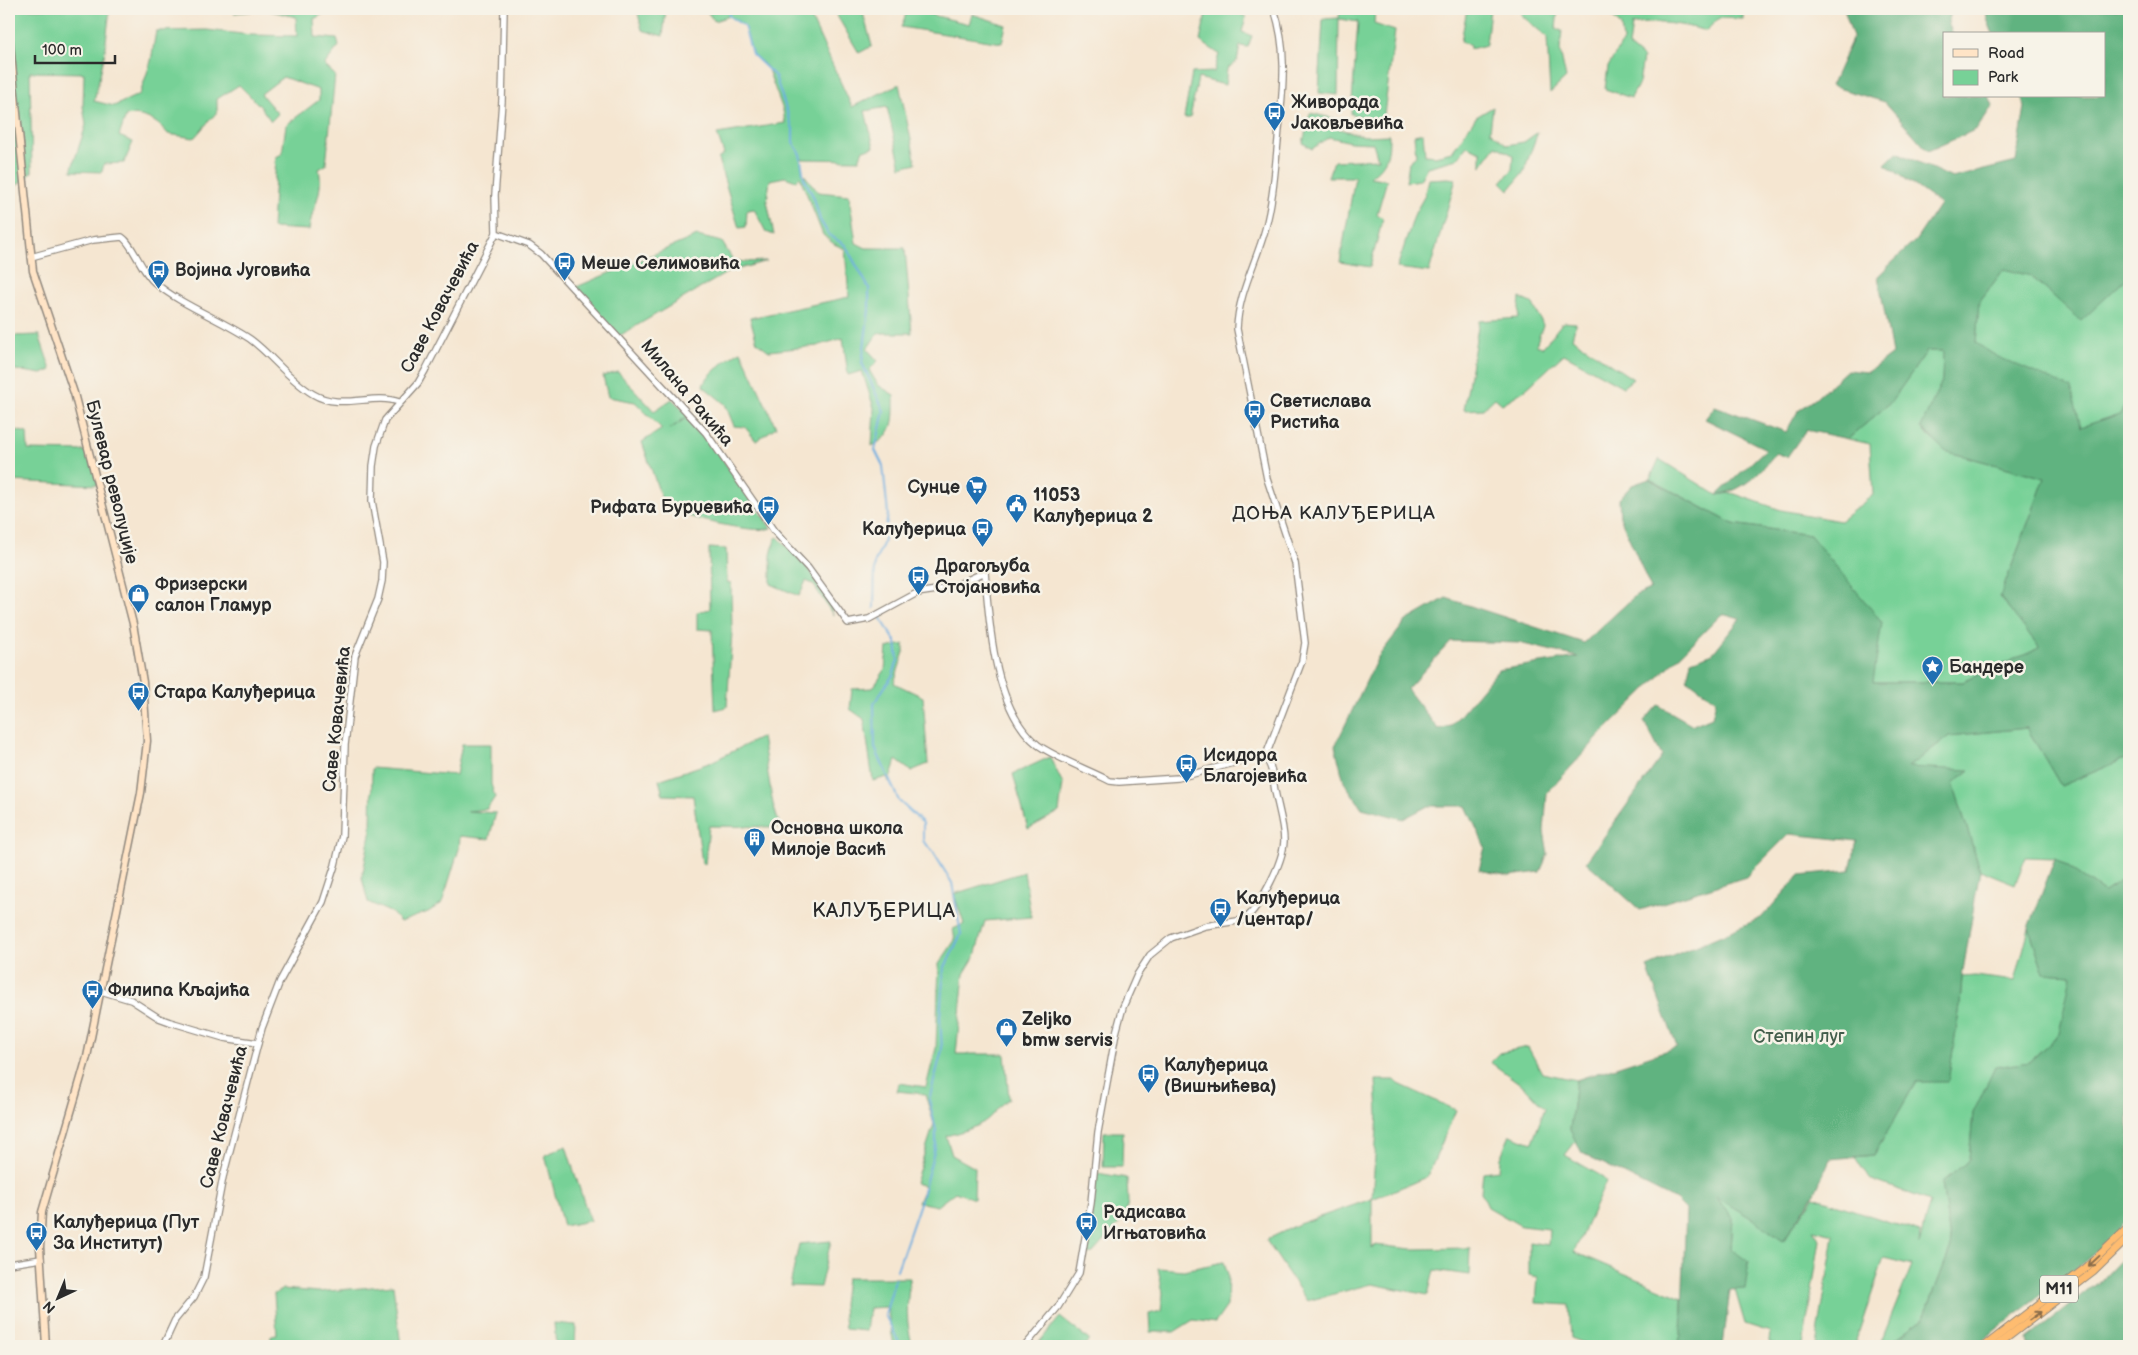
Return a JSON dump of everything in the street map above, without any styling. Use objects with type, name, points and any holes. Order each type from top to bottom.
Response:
[{"type":"highway","name":"M11","points":[[1985,1346],[2087,1268],[2129,1227]]},
{"type":"highway","name":"M11","points":[[1996,1346],[2093,1272],[2129,1238]]},
{"type":"main road","name":"Булевар револуције","points":[[9,34],[31,257],[36,284],[68,373],[88,444],[136,638],[145,705],[147,741],[141,793],[81,1082],[45,1202],[40,1234],[40,1259],[46,1346]]},
{"type":"street","name":"Саве Ковачевића","points":[[163,1346],[175,1320],[194,1297],[204,1277],[223,1178],[258,1043],[280,981],[323,902],[339,850],[342,825],[345,745],[355,656],[378,599],[383,568],[372,501],[373,466],[381,428],[399,402],[418,383],[496,233],[495,195],[502,101],[504,9]]},
{"type":"street","points":[[1025,1346],[1058,1307],[1079,1273],[1091,1203],[1098,1132],[1116,1033],[1123,1007],[1137,975],[1150,955],[1171,938],[1205,926],[1244,920],[1261,899],[1277,867],[1283,847],[1284,835],[1271,769],[1265,758],[1302,661],[1305,643],[1295,563],[1267,479],[1237,329],[1239,307],[1265,229],[1276,168],[1284,52],[1281,28],[1274,9]]},
{"type":"street","name":"Милана Ракића","points":[[496,233],[529,245],[541,254],[674,397],[706,433],[774,531],[808,568],[848,623],[869,619],[917,593],[950,588],[985,572],[993,639],[1002,685],[1018,722],[1030,737],[1043,748],[1110,781],[1119,782],[1178,778],[1256,756],[1265,758]]},
{"type":"street","points":[[31,257],[93,240],[122,237],[129,244],[141,268],[156,284],[249,339],[311,393],[340,402],[389,400],[399,402]]},
{"type":"street","points":[[101,991],[131,1000],[153,1015],[170,1022],[224,1038],[258,1043]]},
{"type":"street","points":[[9,1264],[40,1259]]},
{"type":"green space","points":[[9,9],[110,9],[104,57],[94,101],[114,106],[140,94],[151,61],[156,31],[207,30],[251,35],[297,36],[296,17],[267,10],[234,13],[234,9],[332,9],[314,19],[315,37],[337,39],[339,46],[324,65],[335,75],[326,165],[319,169],[319,193],[309,230],[272,228],[276,157],[282,154],[286,125],[319,100],[319,90],[283,77],[261,94],[278,114],[271,121],[260,106],[239,85],[217,99],[217,112],[194,138],[168,134],[160,125],[144,117],[126,116],[119,136],[133,142],[124,163],[104,164],[102,172],[71,171],[86,125],[83,106],[84,73],[30,72],[32,172],[9,192]]},
{"type":"green space","points":[[637,9],[666,9],[663,36],[642,30]]},
{"type":"green space","points":[[705,9],[807,9],[852,107],[899,84],[916,163],[901,167],[887,107],[865,111],[874,147],[863,150],[859,160],[801,159],[803,173],[818,192],[849,195],[856,243],[866,248],[905,248],[912,333],[878,333],[867,349],[878,361],[869,370],[878,385],[894,395],[894,411],[890,431],[872,446],[874,408],[862,371],[848,375],[843,338],[817,346],[769,351],[757,342],[750,318],[849,297],[845,249],[834,244],[823,235],[800,177],[796,181],[785,177],[770,180],[767,201],[774,235],[766,232],[754,209],[747,210],[746,227],[739,228],[718,159],[724,154],[717,134],[785,123],[783,110],[767,67],[752,54],[744,26],[729,16],[714,21]]},
{"type":"green space","points":[[833,9],[862,9],[872,46],[859,53]]},
{"type":"green space","points":[[908,9],[969,24],[972,14],[1006,25],[1002,43],[901,27]]},
{"type":"green space","points":[[1207,9],[1233,9],[1246,17],[1242,32],[1252,36],[1248,47],[1240,46],[1237,61],[1227,69],[1225,85],[1198,78],[1190,118],[1184,118],[1192,73],[1214,72],[1219,54],[1200,41]]},
{"type":"green space","points":[[1340,9],[1375,9],[1374,24],[1395,31],[1383,122],[1351,114],[1358,22],[1339,19],[1338,95],[1319,93],[1323,19],[1339,18]]},
{"type":"green space","points":[[1467,9],[1490,9],[1486,45],[1470,49],[1470,46],[1461,41]]},
{"type":"green space","points":[[1522,9],[1558,9],[1556,29],[1562,30],[1560,50],[1566,78],[1550,93],[1547,37],[1521,15]]},
{"type":"green space","points":[[1605,9],[1743,9],[1743,19],[1719,18],[1706,31],[1669,23],[1632,25],[1629,46],[1643,58],[1639,83],[1631,98],[1605,89],[1608,67],[1623,41],[1621,26]]},
{"type":"green space","points":[[1844,9],[1952,9],[1948,23],[1952,32],[1943,32],[1943,98],[1989,98],[1993,105],[1977,129],[1928,151],[1885,102],[1831,86],[1853,37]]},
{"type":"green space","name":"Степин луг","points":[[1986,9],[2129,9],[2129,276],[2081,321],[2031,276],[2004,269],[1979,302],[1976,343],[1996,356],[2071,388],[2081,427],[2120,414],[2129,398],[2129,757],[2061,786],[2027,728],[1949,736],[1908,767],[1970,770],[1953,783],[1980,870],[1962,977],[1960,1006],[1948,1082],[1916,1082],[1874,1155],[1830,1159],[1815,1193],[1783,1241],[1756,1221],[1716,1197],[1733,1218],[1731,1249],[1749,1262],[1745,1289],[1730,1290],[1723,1346],[1676,1346],[1681,1336],[1686,1210],[1676,1200],[1582,1153],[1570,1130],[1576,1080],[1677,1047],[1647,967],[1761,918],[1800,875],[1850,870],[1857,841],[1789,834],[1746,877],[1640,910],[1586,862],[1662,756],[1644,721],[1658,705],[1693,725],[1712,717],[1716,701],[1687,679],[1691,661],[1713,653],[1740,619],[1722,614],[1605,730],[1547,793],[1544,831],[1548,854],[1540,872],[1509,876],[1479,870],[1485,847],[1466,806],[1428,806],[1403,819],[1362,808],[1344,782],[1335,746],[1378,657],[1406,621],[1446,598],[1584,643],[1636,595],[1651,589],[1620,517],[1619,499],[1632,485],[1649,479],[1733,524],[1810,535],[1882,622],[1873,682],[1963,682],[2040,648],[2000,597],[2045,478],[1945,451],[1921,427],[1942,381],[1943,351],[1927,351],[1891,402],[1848,439],[1806,430],[1787,457],[1776,453],[1750,480],[1727,493],[1717,495],[1766,449],[1705,419],[1715,406],[1786,432],[1798,411],[1815,399],[1847,370],[1868,372],[1892,354],[1878,276],[1916,240],[1940,204],[1885,164],[1897,152],[1952,178],[2016,162],[2025,107],[2022,98],[2106,98],[2106,32],[1992,32],[1987,19]],"holes":[[[1451,641],[1519,643],[1578,657],[1498,670],[1451,726],[1438,729],[1407,689]]]},
{"type":"green space","points":[[1493,107],[1490,131],[1507,145],[1524,142],[1538,132],[1523,173],[1509,190],[1501,182],[1512,170],[1513,155],[1496,146],[1481,166],[1481,152],[1467,146],[1457,159],[1427,167],[1420,180],[1406,182],[1409,162],[1416,156],[1414,135],[1423,133],[1425,155],[1435,156],[1452,152],[1476,117]]},
{"type":"green space","points":[[1310,113],[1336,119],[1339,129],[1365,136],[1389,135],[1386,159],[1370,177],[1387,180],[1377,214],[1383,218],[1370,267],[1340,262],[1355,177],[1328,177],[1334,161],[1378,159],[1373,143],[1351,142],[1329,137],[1312,149],[1303,143]]},
{"type":"green space","points":[[1428,179],[1456,179],[1429,272],[1397,268],[1415,213],[1424,197]]},
{"type":"green space","points":[[697,236],[722,242],[733,260],[744,262],[767,261],[728,272],[619,336],[574,288]]},
{"type":"green space","points":[[2004,269],[2031,276],[2081,320],[2129,276],[2129,398],[2121,414],[2081,427],[1996,356],[1976,344],[1979,302]]},
{"type":"green space","points":[[1520,298],[1533,304],[1543,325],[1536,345],[1543,347],[1563,322],[1576,323],[1572,338],[1633,379],[1623,387],[1564,354],[1525,390],[1502,404],[1495,398],[1483,409],[1464,410],[1479,321],[1518,318]]},
{"type":"green space","points":[[39,335],[51,370],[42,374],[9,369],[9,336]]},
{"type":"green space","points":[[741,351],[776,427],[756,441],[745,427],[734,426],[725,404],[703,386],[713,372]]},
{"type":"green space","points":[[1927,351],[1944,351],[1942,381],[1921,428],[1945,451],[2045,478],[2000,597],[2040,648],[1963,682],[1872,682],[1810,535],[1733,524],[1650,479],[1659,459],[1717,495],[1732,493],[1781,510],[1840,521],[1873,495],[1870,444],[1848,439],[1891,402]]},
{"type":"green space","points":[[618,372],[654,411],[672,399],[689,415],[670,429],[691,415],[771,528],[749,529],[734,527],[684,515],[664,506],[642,442],[662,429],[635,402],[608,397],[603,376]]},
{"type":"green space","points":[[9,428],[27,433],[28,450],[90,451],[98,485],[9,481]]},
{"type":"green space","points":[[778,537],[819,582],[830,604],[833,615],[813,584],[806,581],[799,596],[771,584],[771,555],[775,539]]},
{"type":"green space","points":[[709,548],[726,549],[727,582],[731,583],[732,632],[727,707],[715,710],[712,630],[697,629],[697,612],[710,609]]},
{"type":"green space","points":[[904,644],[904,652],[894,683],[923,697],[928,764],[911,771],[896,760],[889,782],[887,777],[873,781],[864,719],[850,709],[852,689],[873,688],[885,670],[887,648]]},
{"type":"green space","points":[[2027,728],[2061,786],[2129,757],[2129,875],[2104,892],[2055,858],[2026,857],[2015,884],[1980,870],[1953,783],[1969,771],[1907,768],[1949,736]]},
{"type":"green space","points":[[762,737],[773,804],[780,827],[709,826],[705,864],[702,863],[693,796],[663,795],[659,780],[709,763]]},
{"type":"green space","points":[[462,744],[491,744],[491,784],[495,797],[487,809],[467,811],[496,813],[489,839],[460,836],[459,849],[442,903],[428,912],[400,922],[392,913],[368,902],[362,878],[371,829],[372,768],[456,775]]},
{"type":"green space","points":[[1050,757],[1063,784],[1059,812],[1028,829],[1013,774]]},
{"type":"green space","points":[[2055,858],[2104,892],[2129,875],[2129,1218],[2094,1254],[2015,1314],[1977,1346],[1886,1346],[1924,1318],[1951,1247],[1942,1183],[1969,1160],[1973,1113],[1995,1067],[2029,1062],[2059,1034],[2071,975],[2044,973],[2029,928]]},
{"type":"green space","points":[[1024,872],[1031,917],[985,921],[975,956],[964,974],[956,1054],[1005,1054],[1009,1099],[982,1123],[970,1129],[946,1136],[952,1155],[975,1168],[974,1199],[955,1192],[937,1206],[918,1202],[925,1186],[915,1183],[934,1124],[925,1094],[897,1091],[899,1083],[926,1087],[936,1048],[939,964],[955,940],[953,929],[964,924],[954,894]]},
{"type":"green space","points":[[2029,928],[2044,973],[2072,975],[2059,1034],[1973,1113],[1969,1160],[1942,1183],[1951,1247],[1924,1318],[1886,1346],[1877,1346],[1883,1337],[1912,1265],[1884,1258],[1854,1346],[1816,1346],[1834,1235],[1813,1230],[1820,1240],[1803,1346],[1780,1346],[1769,1342],[1770,1332],[1745,1324],[1735,1290],[1745,1288],[1731,1249],[1733,1218],[1714,1195],[1756,1221],[1783,1241],[1814,1197],[1920,1232],[1919,1244],[1930,1201],[1869,1179],[1855,1157],[1874,1155],[1916,1082],[1948,1081],[1960,1006],[1962,977],[1975,976],[2015,981]]},
{"type":"green space","points":[[1528,1047],[1542,1073],[1576,1080],[1570,1130],[1576,1141],[1565,1155],[1603,1177],[1606,1182],[1574,1252],[1682,1298],[1681,1336],[1676,1346],[1593,1346],[1571,1338],[1569,1305],[1536,1303],[1538,1277],[1529,1275],[1529,1242],[1548,1245],[1549,1229],[1521,1226],[1488,1207],[1481,1192],[1483,1172],[1499,1170],[1500,1158],[1510,1135],[1532,1143],[1545,1108],[1526,1088],[1490,1062],[1499,1053]]},
{"type":"green space","points":[[1376,1080],[1395,1080],[1399,1084],[1456,1110],[1429,1173],[1425,1178],[1372,1199],[1378,1114]]},
{"type":"green space","points":[[1104,1132],[1123,1132],[1122,1167],[1103,1167]]},
{"type":"green space","points":[[566,1146],[590,1221],[563,1226],[545,1155]]},
{"type":"green space","points":[[1097,1173],[1127,1178],[1128,1203],[1123,1219],[1093,1253],[1087,1254]]},
{"type":"green space","points":[[1372,1199],[1372,1248],[1374,1245],[1412,1249],[1470,1248],[1469,1275],[1434,1270],[1428,1295],[1372,1284],[1307,1301],[1266,1240],[1299,1224]]},
{"type":"green space","points":[[831,1241],[820,1287],[790,1286],[799,1244]]},
{"type":"green space","points":[[2129,1251],[2129,1346],[2028,1346],[2027,1339],[2103,1279]]},
{"type":"green space","points":[[1224,1262],[1228,1274],[1227,1306],[1215,1323],[1193,1320],[1174,1332],[1150,1332],[1149,1314],[1161,1311],[1163,1293],[1158,1268],[1184,1270]]},
{"type":"green space","points":[[846,1278],[910,1278],[907,1313],[910,1338],[913,1346],[894,1346],[887,1307],[869,1308],[866,1331],[845,1329],[843,1305]]},
{"type":"green space","points":[[393,1285],[401,1346],[271,1346],[271,1336],[277,1335],[274,1294],[283,1289],[318,1292]]},
{"type":"green space","points":[[1060,1317],[1089,1340],[1084,1346],[1036,1346]]},
{"type":"green space","points":[[554,1323],[576,1325],[575,1346],[556,1346]]},
{"type":"waterway","points":[[729,9],[729,16],[744,26],[752,54],[775,76],[793,129],[793,142],[800,154],[804,178],[814,198],[820,220],[829,235],[845,245],[869,288],[869,310],[862,363],[884,411],[875,450],[883,466],[888,514],[883,544],[875,562],[874,608]]},
{"type":"waterway","points":[[880,617],[896,642],[898,660],[893,675],[874,703],[875,748],[899,801],[923,823],[923,841],[932,850],[952,883],[961,934],[944,969],[940,1017],[942,1050],[929,1100],[936,1130],[936,1144],[920,1203],[897,1270]]},
{"type":"waterway","points":[[895,1279],[885,1315],[901,1346]]},
{"type":"place","name":"Живорада Јаковљевића","points":[[1275,131]]},
{"type":"place","name":"Меше Селимовића","points":[[565,282]]},
{"type":"place","name":"Војина Југовића","points":[[159,289]]},
{"type":"place","name":"Светислава Ристића","points":[[1254,430]]},
{"type":"place","name":"Сунце","points":[[976,506]]},
{"type":"place","name":"11053 Калуђерица 2","points":[[1017,524]]},
{"type":"place","name":"Рифата Бурџевића","points":[[769,526]]},
{"type":"place","name":"Калуђерица","points":[[982,548]]},
{"type":"place","name":"Драгољуба Стојановића","points":[[919,595]]},
{"type":"place","name":"Фризерски салон Гламур","points":[[139,613]]},
{"type":"place","name":"Бандере","points":[[1933,686]]},
{"type":"place","name":"Стара Калуђерица","points":[[138,711]]},
{"type":"place","name":"Исидора Благојевића","points":[[1187,784]]},
{"type":"place","name":"Основна школа Милоје Васић","points":[[755,857]]},
{"type":"place","name":"Калуђерица /центар/","points":[[1220,927]]},
{"type":"place","name":"Филипа Кљајића","points":[[92,1009]]},
{"type":"place","name":"Zeljko bmw servis","points":[[1006,1048]]},
{"type":"place","name":"Калуђерица (Вишњићева)","points":[[1148,1094]]},
{"type":"place","name":"Радисава Игњатовића","points":[[1087,1241]]},
{"type":"place","name":"Калуђерица (Пут За Институт)","points":[[37,1251]]},
{"type":"district","name":"ДОЊА КАЛУЂЕРИЦА","points":[[1334,513]]},
{"type":"district","name":"КАЛУЂЕРИЦА","points":[[884,911]]}]
